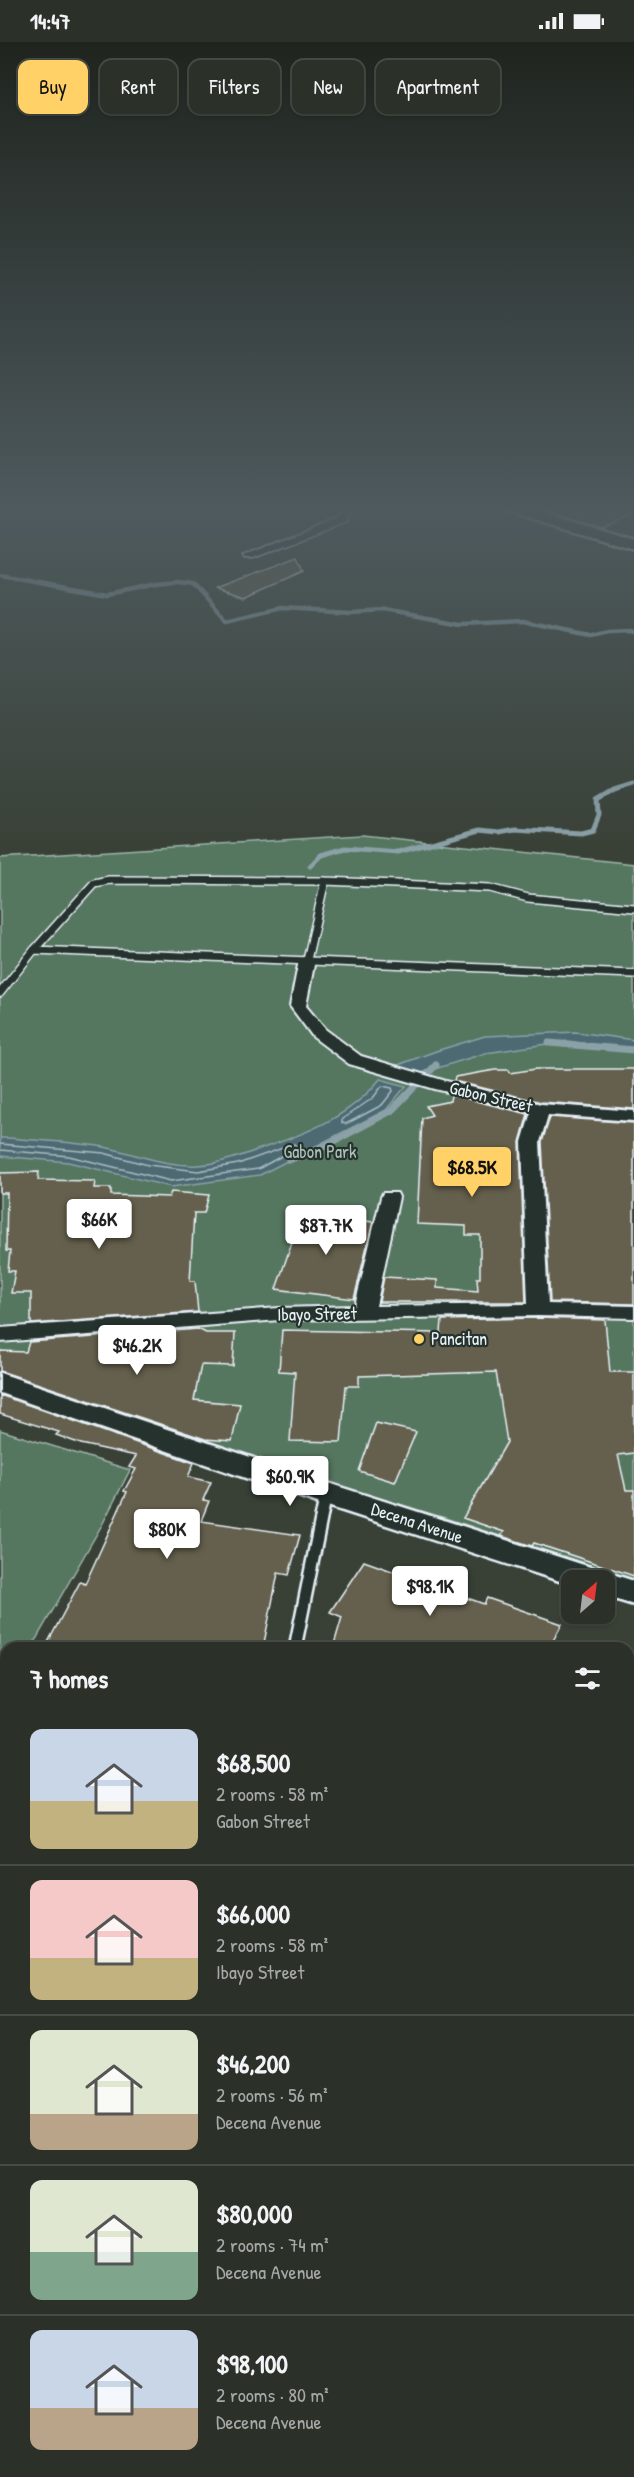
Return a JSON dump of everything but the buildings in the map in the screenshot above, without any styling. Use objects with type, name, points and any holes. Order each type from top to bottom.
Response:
[{"type":"main road","name":"Decena Avenue","points":[[0,1383],[326,1494],[562,1570]]},
{"type":"main road","points":[[615,1587],[634,1593]]},
{"type":"street","name":"Gabon Street","points":[[307,960],[298,1006],[319,1033],[355,1060],[441,1085],[541,1109],[634,1116]]},
{"type":"street","name":"Gabon Street","points":[[538,1310],[531,1142],[541,1109]]},
{"type":"street","points":[[364,1313],[390,1197]]},
{"type":"street","name":"Ibayo Street","points":[[0,1335],[279,1314],[538,1310],[634,1312]]},
{"type":"lane","points":[[0,993],[34,950],[94,883],[109,880],[325,880],[490,888],[528,898],[634,908]]},
{"type":"lane","points":[[307,960],[325,880]]},
{"type":"lane","points":[[34,950],[634,974]]},
{"type":"lane","points":[[296,1642],[326,1494]]},
{"type":"green space","name":"Gabon Park","points":[[362,835],[634,864],[634,1580],[615,1574],[615,1570],[604,1570],[445,1518],[0,1383],[0,858]]},
{"type":"green space","points":[[0,1430],[130,1470],[103,1523],[34,1642],[0,1642]]},
{"type":"water","points":[[576,1032],[634,1040],[634,1051],[568,1041],[486,1053],[415,1075],[390,1068],[485,1036]]},
{"type":"water","points":[[380,1079],[406,1086],[386,1110],[260,1175],[171,1187],[68,1162],[0,1156],[0,1138],[9,1138],[104,1147],[174,1164],[214,1163],[238,1157],[326,1123],[355,1104]]},
{"type":"waterway","points":[[444,621],[463,624],[523,621],[591,635],[607,631],[629,630],[634,632]]},
{"type":"waterway","points":[[310,866],[321,855],[345,848],[398,852],[480,830],[499,832],[515,829],[581,833],[593,830],[599,815],[598,800],[615,790],[634,784]]},
{"type":"waterway","points":[[549,1043],[634,1050]]},
{"type":"waterway","points":[[289,1160],[331,1143],[391,1111],[436,1065]]},
{"type":"place","name":"Pancitan","points":[[419,1339]]}]
